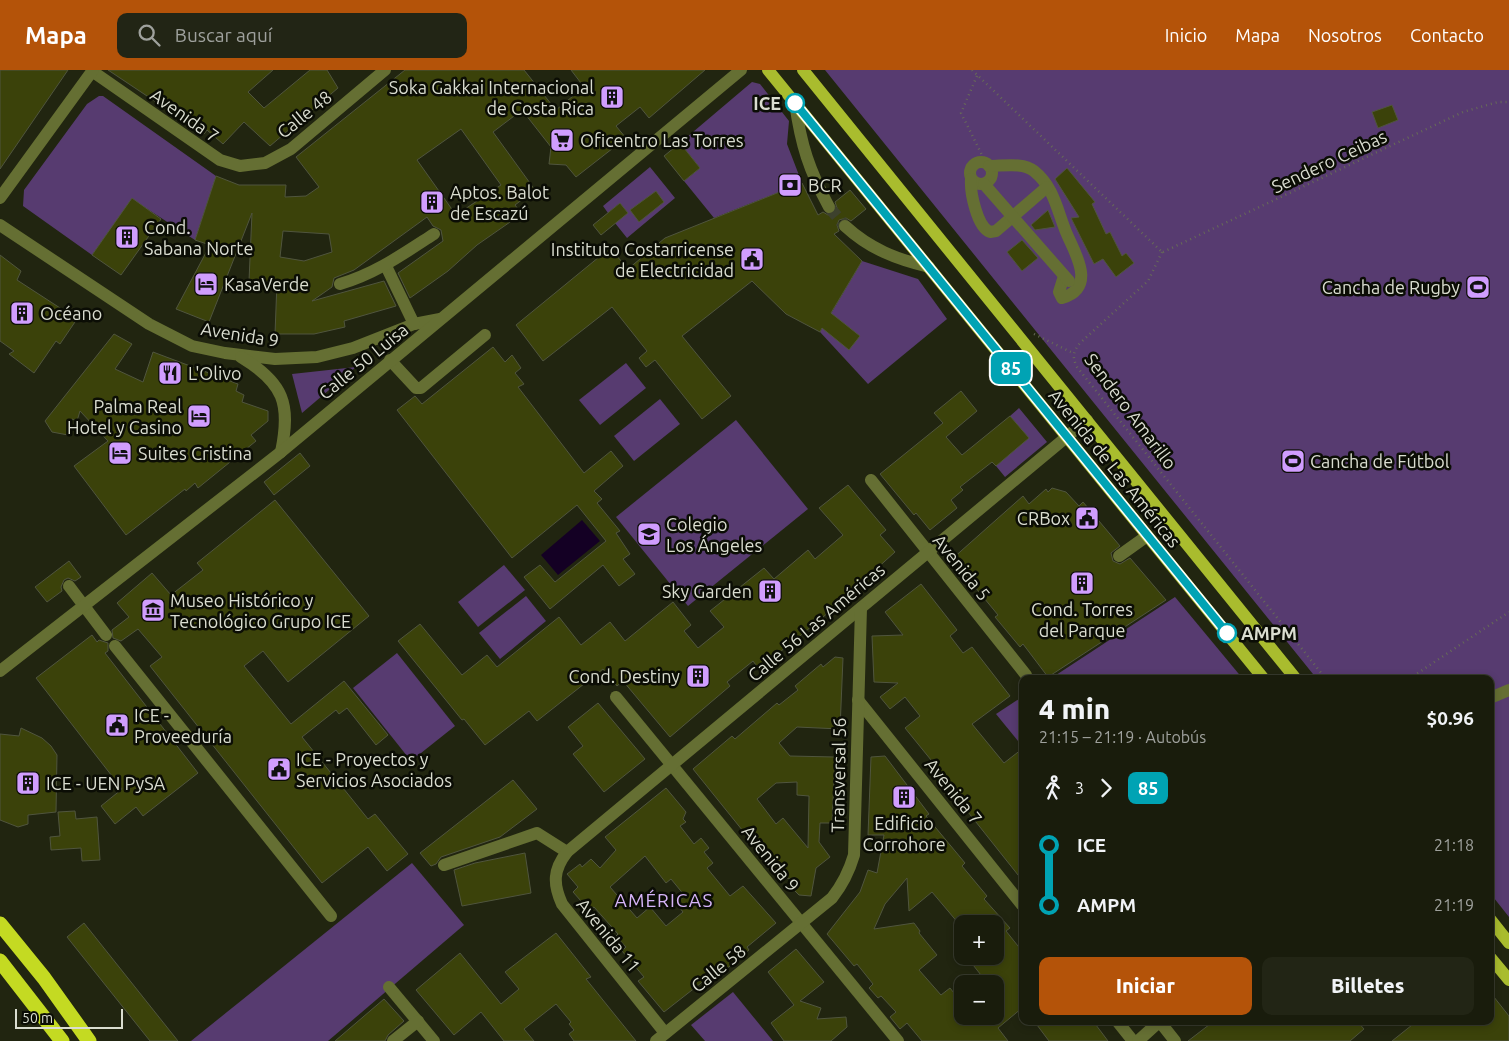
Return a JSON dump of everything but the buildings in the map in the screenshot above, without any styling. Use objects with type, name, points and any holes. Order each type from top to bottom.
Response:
[{"type":"highway","points":[[0,924],[44,978],[89,1041]]},
{"type":"highway","points":[[0,961],[62,1041]]},
{"type":"main road","name":"Avenida de Las Américas","points":[[768,70],[1261,675]]},
{"type":"main road","name":"Avenida de Las Américas","points":[[803,70],[1293,675]]},
{"type":"main road","points":[[1494,924],[1509,943]]},
{"type":"main road","points":[[1494,962],[1509,980]]},
{"type":"street","name":"Calle 48","points":[[265,163],[291,149],[386,70]]},
{"type":"street","name":"Calle 50 Luisa","points":[[0,671],[281,452],[740,70]]},
{"type":"street","name":"Avenida 7","points":[[92,71],[220,160],[240,166],[265,163]]},
{"type":"street","points":[[0,198],[92,71]]},
{"type":"street","points":[[795,103],[799,132],[809,168],[829,207]]},
{"type":"street","points":[[971,179],[977,183],[984,184],[1013,216],[1076,289],[1082,273],[1080,262],[1066,233],[1057,202],[1047,187],[1034,171],[1027,167],[988,165],[979,162],[973,165],[970,172],[972,195],[985,230],[990,232],[996,231],[1013,216],[1047,187]]},
{"type":"street","points":[[984,184],[991,176],[988,165]]},
{"type":"street","name":"Avenida 9","points":[[0,225],[149,324],[192,346],[237,355],[275,359],[317,357],[353,348],[414,324],[442,319]]},
{"type":"street","points":[[845,226],[861,241],[883,253],[929,267]]},
{"type":"street","points":[[340,284],[386,266],[434,234]]},
{"type":"street","points":[[386,266],[414,324]]},
{"type":"street","points":[[390,360],[416,388],[421,388],[486,335]]},
{"type":"street","points":[[237,355],[268,374],[278,389],[287,423],[281,452]]},
{"type":"street","name":"Calle 56 Las Américas","points":[[567,852],[1087,420]]},
{"type":"street","name":"Avenida 5","points":[[871,480],[1026,675]]},
{"type":"street","points":[[1119,556],[1147,536]]},
{"type":"street","points":[[69,586],[106,635]]},
{"type":"street","name":"Transversal 56","points":[[802,923],[832,898],[842,886],[854,855],[861,608]]},
{"type":"street","points":[[115,646],[331,916]]},
{"type":"street","points":[[1494,696],[1509,690]]},
{"type":"street","name":"Avenida 9","points":[[616,697],[898,1041]]},
{"type":"street","name":"Avenida 7","points":[[858,700],[1019,901]]},
{"type":"street","points":[[444,865],[537,834],[567,852]]},
{"type":"street","name":"Avenida 11","points":[[567,852],[555,874],[555,888],[562,904],[660,1037]]},
{"type":"street","name":"Calle 58","points":[[660,1037],[802,923]]},
{"type":"street","points":[[389,987],[434,1041]]},
{"type":"street","points":[[393,1041],[418,1021]]},
{"type":"street","points":[[1120,1025],[1133,1041]]},
{"type":"street","points":[[1138,1041],[1157,1025]]},
{"type":"street","points":[[1162,1025],[1175,1041]]},
{"type":"path","points":[[972,70],[1162,252]]},
{"type":"path","points":[[977,76],[961,113],[988,165]]},
{"type":"path","name":"Sendero Ceibas","points":[[1162,252],[1463,112],[1498,102],[1509,102]]},
{"type":"path","name":"Sendero Amarillo","points":[[1162,252],[1148,281],[1080,343],[1073,353],[1077,367],[1323,675]]},
{"type":"path","points":[[1027,331],[1073,353]]},
{"type":"path","points":[[1414,675],[1509,612]]},
{"type":"shaded area","points":[[825,70],[1509,70],[1509,917],[1494,898],[1494,675],[1314,675]]},
{"type":"shaded area","points":[[752,82],[760,84],[789,121],[787,144],[802,183],[714,218],[684,181],[700,168],[680,143]]},
{"type":"shaded area","points":[[99,96],[103,96],[216,176],[195,240],[132,199],[92,255],[23,206],[24,190],[87,104]]},
{"type":"shaded area","points":[[650,167],[675,198],[627,238],[615,223],[620,203],[608,213],[603,206]]},
{"type":"shaded area","points":[[862,261],[918,279],[947,319],[868,384],[820,332]]},
{"type":"shaded area","points":[[626,363],[646,388],[600,425],[579,400]]},
{"type":"shaded area","points":[[356,367],[302,413],[292,374]]},
{"type":"shaded area","points":[[660,399],[680,424],[634,461],[614,436]]},
{"type":"shaded area","points":[[1019,408],[1047,442],[1005,477],[996,466],[1028,438],[1010,416]]},
{"type":"shaded area","points":[[736,420],[808,509],[688,606],[616,517]]},
{"type":"shaded area","points":[[582,520],[600,541],[558,575],[541,555]]},
{"type":"shaded area","points":[[504,565],[525,590],[478,627],[458,602]]},
{"type":"shaded area","points":[[526,596],[546,621],[500,659],[479,633]]},
{"type":"shaded area","points":[[1175,597],[1240,675],[1056,675]]},
{"type":"shaded area","points":[[397,653],[455,726],[411,761],[353,688]]},
{"type":"shaded area","points":[[1019,699],[1019,742],[996,714]]},
{"type":"shaded area","points":[[412,863],[464,925],[328,1041],[191,1041]]},
{"type":"shaded area","points":[[733,992],[773,1041],[705,1041],[691,1025]]},
{"type":"tunnel","points":[[829,207],[845,226]]},
{"type":"bus line","name":"85","points":[[795,103],[1227,633]]},
{"type":"place","name":"Soka Gakkai Internacional de Costa Rica","points":[[612,97]]},
{"type":"place","name":"ICE","points":[[795,103]]},
{"type":"place","name":"Oficentro Las Torres","points":[[562,140]]},
{"type":"place","name":"BCR","points":[[790,185]]},
{"type":"place","name":"Aptos. Balot de Escazú","points":[[432,202]]},
{"type":"place","name":"Cond. Sabana Norte","points":[[127,237]]},
{"type":"place","name":"Instituto Costarricense de Electricidad","points":[[752,259]]},
{"type":"place","name":"KasaVerde","points":[[206,284]]},
{"type":"place","name":"Cancha de Rugby","points":[[1478,287]]},
{"type":"place","name":"Océano","points":[[22,313]]},
{"type":"place","name":"L'Olivo","points":[[170,373]]},
{"type":"place","name":"Palma Real Hotel y Casino","points":[[199,416]]},
{"type":"place","name":"Suites Cristina","points":[[120,453]]},
{"type":"place","name":"Cancha de Fútbol","points":[[1293,461]]},
{"type":"place","name":"CRBox","points":[[1087,518]]},
{"type":"place","name":"Colegio Los Ángeles","points":[[649,534]]},
{"type":"place","name":"Cond. Torres del Parque","points":[[1082,583]]},
{"type":"place","name":"Sky Garden","points":[[770,591]]},
{"type":"place","name":"Museo Histórico y Tecnológico Grupo ICE","points":[[153,610]]},
{"type":"place","name":"AMPM","points":[[1227,633]]},
{"type":"place","name":"Cond. Destiny","points":[[698,676]]},
{"type":"place","name":"ICE - Proveeduría","points":[[117,725]]},
{"type":"place","name":"ICE - Proyectos y Servicios Asociados","points":[[279,769]]},
{"type":"place","name":"ICE - UEN PySA","points":[[28,783]]},
{"type":"place","name":"Edificio Corrohore","points":[[904,797]]},
{"type":"district","name":"AMÉRICAS","points":[[664,900]]}]
